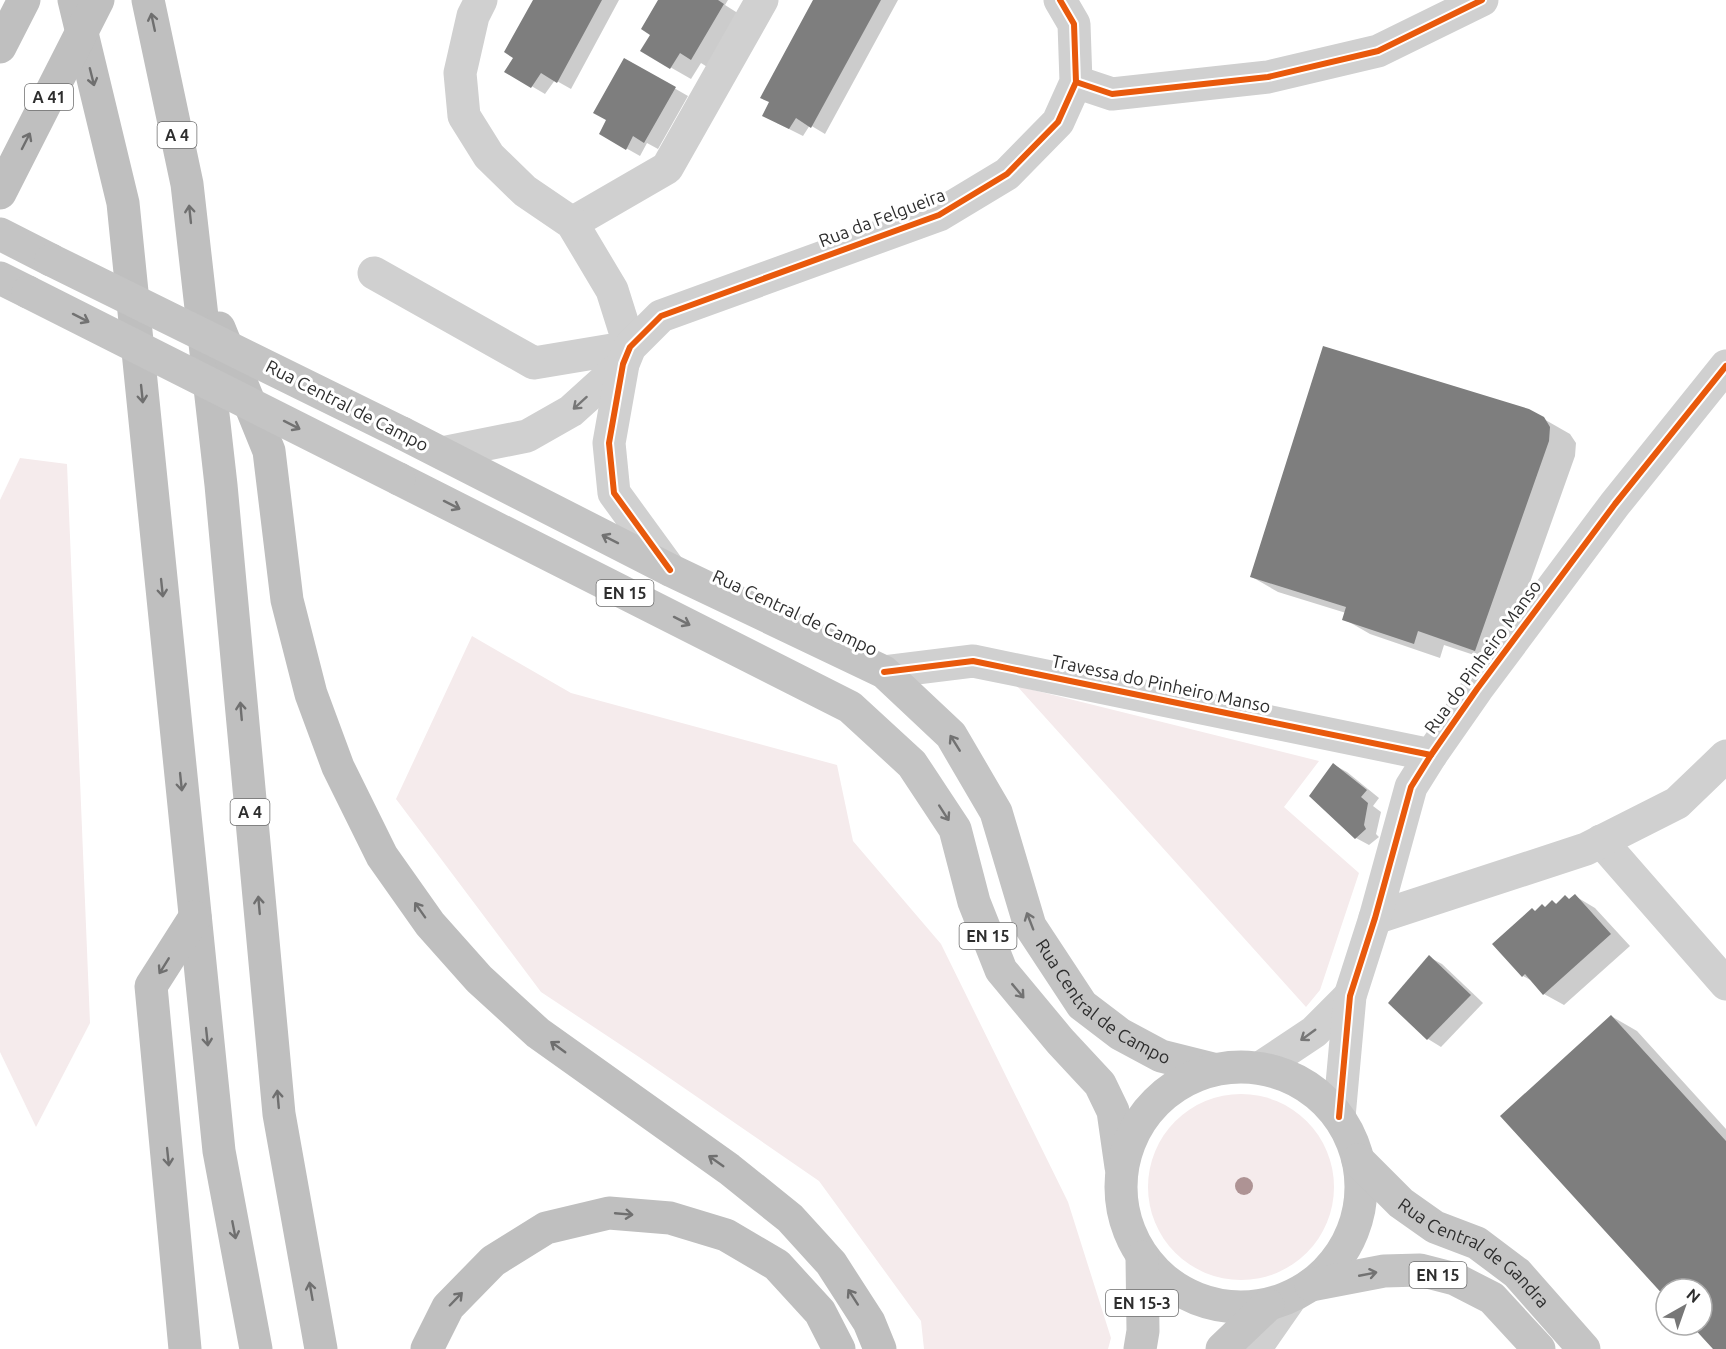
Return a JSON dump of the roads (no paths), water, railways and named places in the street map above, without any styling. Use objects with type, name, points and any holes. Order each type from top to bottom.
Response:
[{"type":"highway","points":[[0,47],[24,0]]},
{"type":"highway","points":[[74,0],[123,203],[219,1150],[256,1349]]},
{"type":"highway","name":"A 41","points":[[0,193],[98,0]]},
{"type":"highway","name":"A 4","points":[[148,0],[187,184],[222,497],[279,1114],[321,1349]]},
{"type":"highway","points":[[196,272],[269,451],[287,600],[311,694],[338,767],[382,856],[430,924],[479,979],[538,1033],[729,1169],[790,1218],[831,1263],[869,1322],[880,1349]]},
{"type":"highway","points":[[185,1349],[151,986],[195,917]]},
{"type":"highway","points":[[427,1349],[448,1307],[493,1261],[546,1228],[609,1213],[670,1218],[726,1235],[777,1265],[820,1312],[839,1349]]},
{"type":"main road","name":"Rua Central de Campo","points":[[0,234],[402,432],[670,570],[884,672],[951,735],[996,812],[1030,926],[1082,1005],[1120,1034],[1161,1056],[1213,1069]]},
{"type":"main road","name":"EN 15","points":[[14,285],[850,706],[912,764],[955,829],[974,902],[1001,970],[1060,1041],[1100,1084],[1113,1110],[1121,1167],[1120,1199],[1128,1229],[1142,1257],[1167,1282],[1198,1300],[1233,1307],[1290,1296],[1337,1261],[1354,1230],[1363,1195],[1358,1160],[1351,1138],[1339,1117],[1317,1094],[1291,1077],[1260,1068],[1237,1066],[1213,1069],[1180,1082],[1152,1104],[1132,1133],[1121,1167]]},
{"type":"main road","name":"Rua Central de Gandra","points":[[1358,1160],[1401,1203],[1435,1227],[1477,1242],[1517,1273],[1584,1349]]},
{"type":"main road","name":"EN 15-3","points":[[1140,1349],[1143,1331],[1142,1257]]},
{"type":"main road","name":"Rua Central de Gandra","points":[[1290,1296],[1384,1271],[1420,1270],[1455,1279],[1492,1298],[1539,1349]]},
{"type":"main road","points":[[1222,1349],[1290,1296]]},
{"type":"street","points":[[481,0],[473,16],[460,73],[464,116],[489,156],[525,191],[572,223],[612,291],[627,355],[609,443],[614,493],[670,570]]},
{"type":"street","points":[[572,223],[667,168],[762,0]]},
{"type":"street","points":[[1060,0],[1074,24],[1076,82],[1112,94],[1268,77],[1378,51],[1482,0]]},
{"type":"street","name":"Rua da Felgueira","points":[[442,453],[527,436],[571,411],[627,355],[661,316],[939,215],[1007,174],[1058,122],[1076,82]]},
{"type":"street","points":[[374,273],[534,363],[627,355]]},
{"type":"street","name":"Rua do Pinheiro Manso","points":[[1339,1117],[1350,996],[1375,918],[1411,787],[1477,688],[1615,504],[1726,366]]},
{"type":"street","name":"Travessa do Pinheiro Manso","points":[[884,672],[973,661],[1431,755]]},
{"type":"street","points":[[1375,918],[1575,853],[1677,803],[1726,756]]},
{"type":"street","points":[[1601,841],[1726,984]]},
{"type":"street","name":"Rua do Pinheiro Manso","points":[[1260,1068],[1314,1032],[1350,996]]},
{"type":"street","points":[[1257,1349],[1290,1296]]}]
